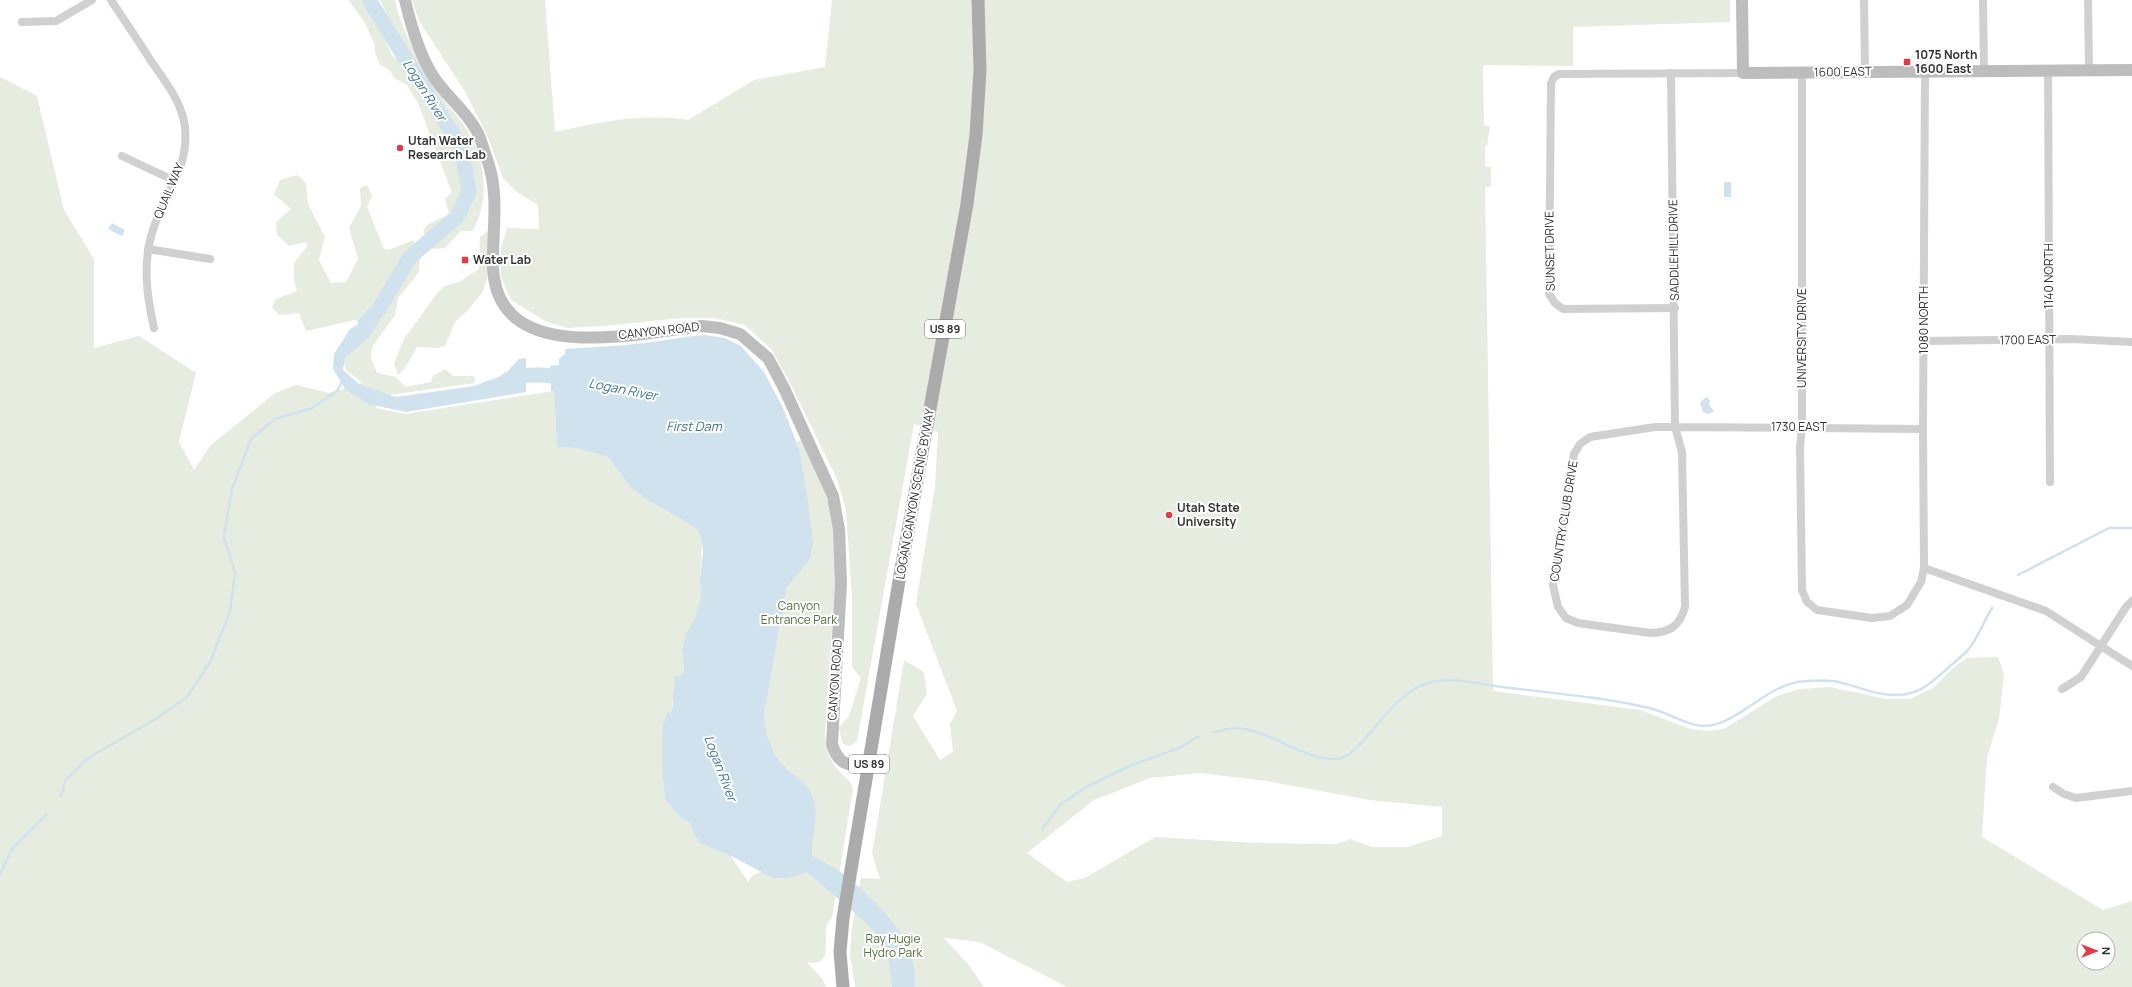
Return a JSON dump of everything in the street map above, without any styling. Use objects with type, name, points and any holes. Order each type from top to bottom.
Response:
[{"type":"main road","name":"LOGAN CANYON SCENIC BYWAY","points":[[843,987],[840,952],[843,918],[900,575],[967,204],[977,121],[980,70],[978,0]]},
{"type":"street","points":[[22,22],[56,21],[92,0]]},
{"type":"street","name":"QUAIL WAY","points":[[111,0],[177,100],[185,128],[183,163],[155,224],[148,249],[146,277],[148,305],[154,328]]},
{"type":"street","name":"CANYON ROAD","points":[[405,0],[411,28],[433,76],[476,128],[488,163],[495,202],[493,268],[498,292],[504,308],[525,325],[546,333],[588,339],[702,326],[720,328],[740,334],[768,358],[784,388],[833,496],[839,529],[841,583],[832,744],[838,759],[845,764],[868,768]]},
{"type":"street","points":[[1742,0],[1743,72]]},
{"type":"street","points":[[1864,0],[1865,72]]},
{"type":"street","points":[[1983,0],[1984,71]]},
{"type":"street","points":[[2088,0],[2089,70]]},
{"type":"street","name":"1600 EAST","points":[[1554,77],[1559,74],[2132,70]]},
{"type":"street","name":"1080 NORTH","points":[[1807,602],[1817,610],[1872,618],[1890,616],[1906,606],[1921,582],[1924,568],[1922,429],[1925,341],[1925,71]]},
{"type":"street","name":"1140 NORTH","points":[[2048,71],[2050,482]]},
{"type":"street","name":"UNIVERSITY DRIVE","points":[[1802,72],[1802,427],[1800,447],[1802,590],[1807,602]]},
{"type":"street","name":"SADDLEHILL DRIVE","points":[[1671,73],[1675,308],[1675,427]]},
{"type":"street","name":"SUNSET DRIVE","points":[[1554,77],[1551,83],[1549,294],[1555,304],[1563,309],[1675,308]]},
{"type":"street","points":[[122,156],[175,180]]},
{"type":"street","points":[[148,249],[210,259]]},
{"type":"street","name":"1700 EAST","points":[[1925,341],[2050,340],[2132,342]]},
{"type":"street","name":"1730 EAST","points":[[1675,427],[1922,429]]},
{"type":"street","name":"COUNTRY CLUB DRIVE","points":[[1675,427],[1682,452],[1685,607],[1682,619],[1671,629],[1662,633],[1650,633],[1578,623],[1566,618],[1558,607],[1553,585],[1574,454],[1580,444],[1590,437],[1655,428],[1675,427]]},
{"type":"street","points":[[1924,568],[2046,611],[2132,666]]},
{"type":"street","points":[[2062,689],[2081,677],[2126,607],[2132,601]]},
{"type":"street","points":[[2053,787],[2064,794],[2076,798],[2132,791]]},
{"type":"green space","points":[[348,0],[366,0],[392,55],[407,67],[429,105],[440,117],[443,113],[411,63],[380,0],[395,0],[401,21],[424,70],[439,94],[464,125],[477,150],[481,164],[484,192],[478,219],[472,231],[461,231],[445,248],[432,249],[423,231],[427,225],[449,214],[445,198],[452,193],[418,103],[407,85],[394,78],[390,70],[380,65],[375,53],[375,45],[364,21]]},
{"type":"green space","name":"Utah State University","points":[[412,0],[545,0],[555,132],[604,122],[637,118],[671,118],[688,120],[754,80],[825,67],[832,0],[1730,0],[1730,22],[1573,27],[1573,66],[1483,65],[1484,125],[1490,127],[1487,146],[1485,145],[1485,166],[1491,167],[1491,187],[1485,187],[1493,691],[1640,710],[1691,729],[1707,731],[1724,729],[1775,697],[1798,689],[1830,687],[1886,699],[1910,699],[1933,688],[1954,667],[1967,658],[1998,657],[2004,674],[1999,719],[1987,757],[1982,837],[2103,910],[2132,901],[2132,987],[1067,987],[980,942],[944,938],[968,964],[984,987],[855,987],[850,954],[852,927],[861,878],[880,879],[872,854],[904,660],[924,672],[927,694],[913,716],[940,760],[953,752],[950,724],[957,711],[916,604],[935,486],[938,432],[914,424],[857,741],[850,746],[842,743],[839,727],[849,716],[861,678],[852,667],[852,597],[846,510],[837,479],[789,381],[772,350],[745,325],[715,318],[681,318],[604,326],[567,328],[545,321],[511,300],[501,277],[501,248],[507,228],[539,229],[538,205],[517,192],[503,178],[487,135],[464,90],[419,21]],"holes":[[[1200,773],[1266,781],[1370,800],[1442,807],[1442,836],[1408,847],[1372,847],[1351,839],[1336,844],[1256,843],[1155,837],[1085,878],[1067,882],[1027,853],[1094,800],[1150,778]]]},
{"type":"green space","name":"Canyon Entrance Park","points":[[0,77],[37,96],[64,210],[94,259],[94,348],[139,336],[196,373],[179,442],[194,470],[211,445],[275,393],[296,385],[329,393],[355,386],[362,382],[346,370],[343,357],[370,325],[355,320],[306,331],[299,313],[279,315],[272,307],[276,299],[297,291],[294,282],[294,263],[308,245],[305,242],[289,246],[277,235],[276,222],[291,209],[274,194],[280,180],[297,175],[306,183],[308,204],[325,237],[319,260],[331,283],[346,282],[358,259],[349,228],[361,206],[360,188],[367,185],[372,196],[367,207],[384,249],[389,250],[413,240],[420,257],[419,272],[398,298],[395,315],[372,347],[371,358],[377,373],[396,377],[405,387],[431,382],[433,376],[445,369],[453,376],[474,376],[475,383],[375,397],[376,408],[405,414],[554,391],[557,447],[576,448],[608,457],[631,488],[647,500],[697,529],[702,541],[700,580],[701,596],[694,620],[686,633],[682,649],[684,671],[672,702],[672,711],[662,730],[662,771],[665,799],[681,819],[688,821],[699,843],[731,856],[748,882],[753,875],[765,870],[757,736],[793,444],[803,439],[830,506],[835,537],[835,587],[825,732],[826,744],[834,765],[850,782],[853,789],[832,917],[827,925],[826,931],[826,951],[821,961],[816,963],[807,962],[823,980],[826,987],[0,987]]},
{"type":"green space","points":[[489,230],[487,279],[482,293],[467,311],[455,322],[445,346],[437,348],[417,347],[398,375],[394,363],[404,339],[444,286],[459,282],[479,269],[480,237]]},
{"type":"water","points":[[1724,182],[1731,182],[1731,197],[1724,197]]},
{"type":"water","points":[[112,223],[125,230],[122,236],[108,229]]},
{"type":"water","points":[[391,300],[371,335],[345,358],[343,370],[359,384],[396,397],[474,386],[504,375],[519,359],[526,358],[526,392],[406,412],[368,404],[345,389],[333,369],[334,354],[350,329],[362,322]]},
{"type":"water","name":"First Dam","points":[[705,335],[725,338],[741,346],[764,372],[783,408],[799,449],[808,502],[813,543],[810,558],[786,589],[764,714],[767,737],[781,764],[800,780],[811,793],[815,808],[812,856],[836,869],[858,886],[889,918],[910,951],[914,969],[915,987],[892,987],[887,946],[863,920],[807,872],[789,878],[773,878],[731,856],[699,843],[688,821],[681,819],[665,799],[662,771],[662,730],[667,713],[672,711],[675,676],[680,676],[684,671],[682,649],[686,633],[694,620],[701,596],[700,580],[703,551],[702,541],[697,529],[647,500],[631,488],[608,457],[576,448],[557,447],[554,391],[551,391],[550,366],[559,365],[559,359],[565,354],[565,349],[635,344]]},
{"type":"water","points":[[1706,397],[1710,400],[1709,405],[1714,411],[1709,414],[1703,412],[1700,403]]},
{"type":"waterway","name":"Logan River","points":[[365,324],[379,309],[410,257],[457,217],[469,192],[462,149],[369,0]]},
{"type":"waterway","name":"Logan River","points":[[507,380],[515,377],[531,375],[546,375],[570,379]]},
{"type":"waterway","points":[[61,796],[65,781],[88,758],[154,720],[187,697],[210,662],[230,612],[235,573],[224,537],[232,489],[251,439],[275,419],[312,408],[337,391],[342,382]]},
{"type":"waterway","points":[[2018,575],[2109,528],[2132,528]]},
{"type":"waterway","points":[[1214,732],[1233,728],[1249,730],[1311,755],[1336,759],[1346,756],[1356,748],[1403,697],[1417,688],[1432,682],[1450,680],[1631,704],[1656,710],[1689,723],[1703,726],[1728,720],[1777,689],[1806,681],[1832,681],[1877,693],[1903,695],[1912,693],[1927,686],[1966,652],[1975,640],[1992,608]]},
{"type":"waterway","points":[[1042,829],[1061,804],[1088,786],[1132,765],[1179,748],[1199,736]]},
{"type":"waterway","points":[[0,874],[12,849],[46,815]]},
{"type":"place","name":"1075 North 1600 East","points":[[1907,62]]},
{"type":"place","name":"Utah Water Research Lab","points":[[400,148]]},
{"type":"place","name":"Water Lab","points":[[465,260]]},
{"type":"place","name":"Utah State University","points":[[1169,515]]},
{"type":"park label","name":"Ray Hugie Hydro Park","points":[[893,946]]}]
